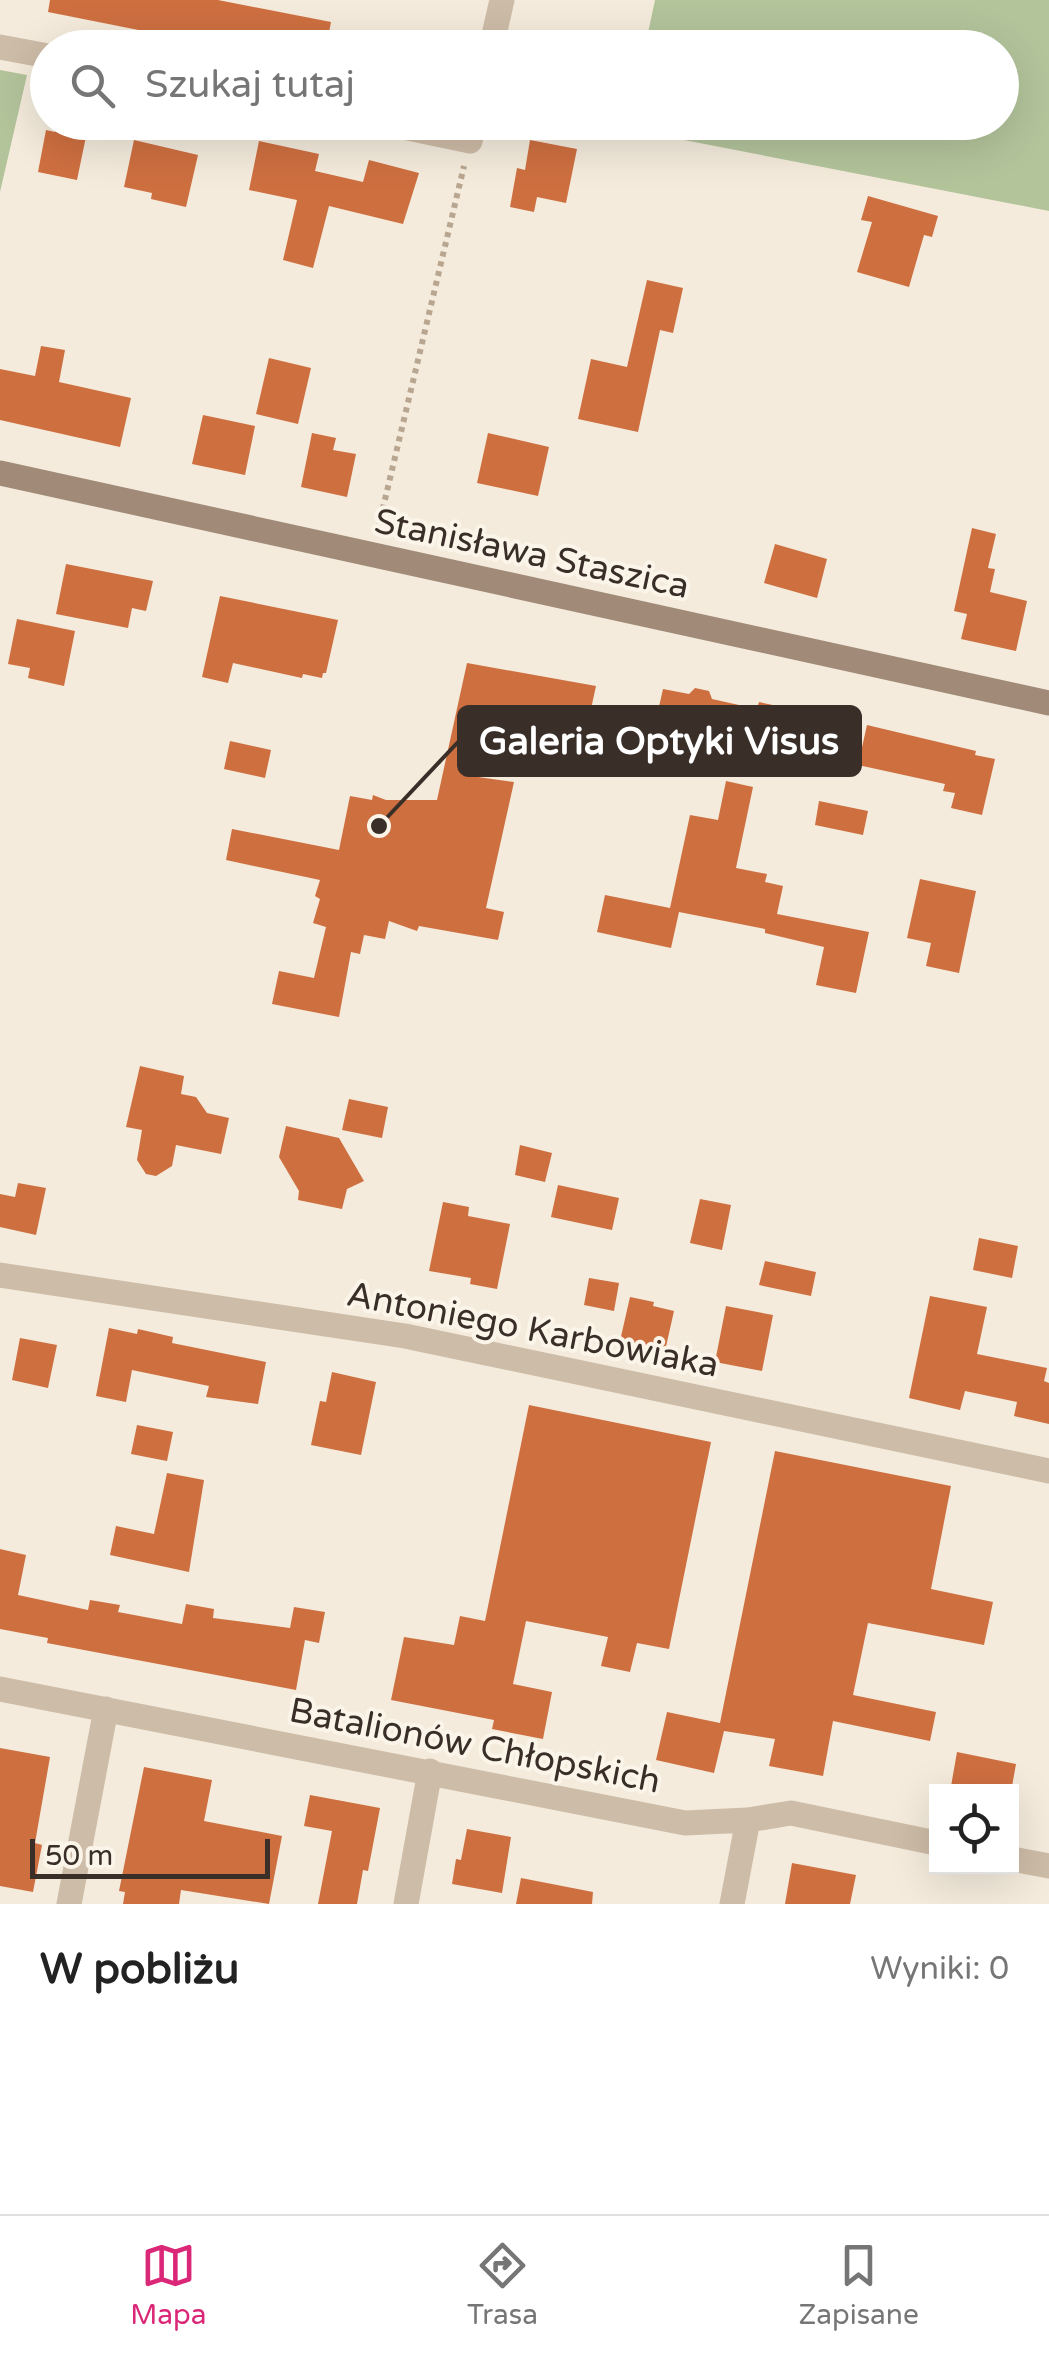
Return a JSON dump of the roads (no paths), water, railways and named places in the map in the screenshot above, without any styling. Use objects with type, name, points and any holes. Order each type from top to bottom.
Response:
[{"type":"street","points":[[496,30],[502,0]]},
{"type":"street","points":[[0,47],[30,53]]},
{"type":"street","name":"Stanisława Staszica","points":[[0,473],[1049,703]]},
{"type":"street","name":"Antoniego Karbowiaka","points":[[0,1275],[405,1336],[1049,1471]]},
{"type":"street","name":"Batalionów Chłopskich","points":[[0,1689],[684,1823],[791,1813],[929,1842]]},
{"type":"street","points":[[69,1904],[106,1708]]},
{"type":"street","points":[[406,1904],[430,1771]]},
{"type":"street","points":[[732,1904],[748,1820]]},
{"type":"street","points":[[1019,1860],[1049,1866]]},
{"type":"place","name":"Galeria Optyki Visus","points":[[379,826]]}]
